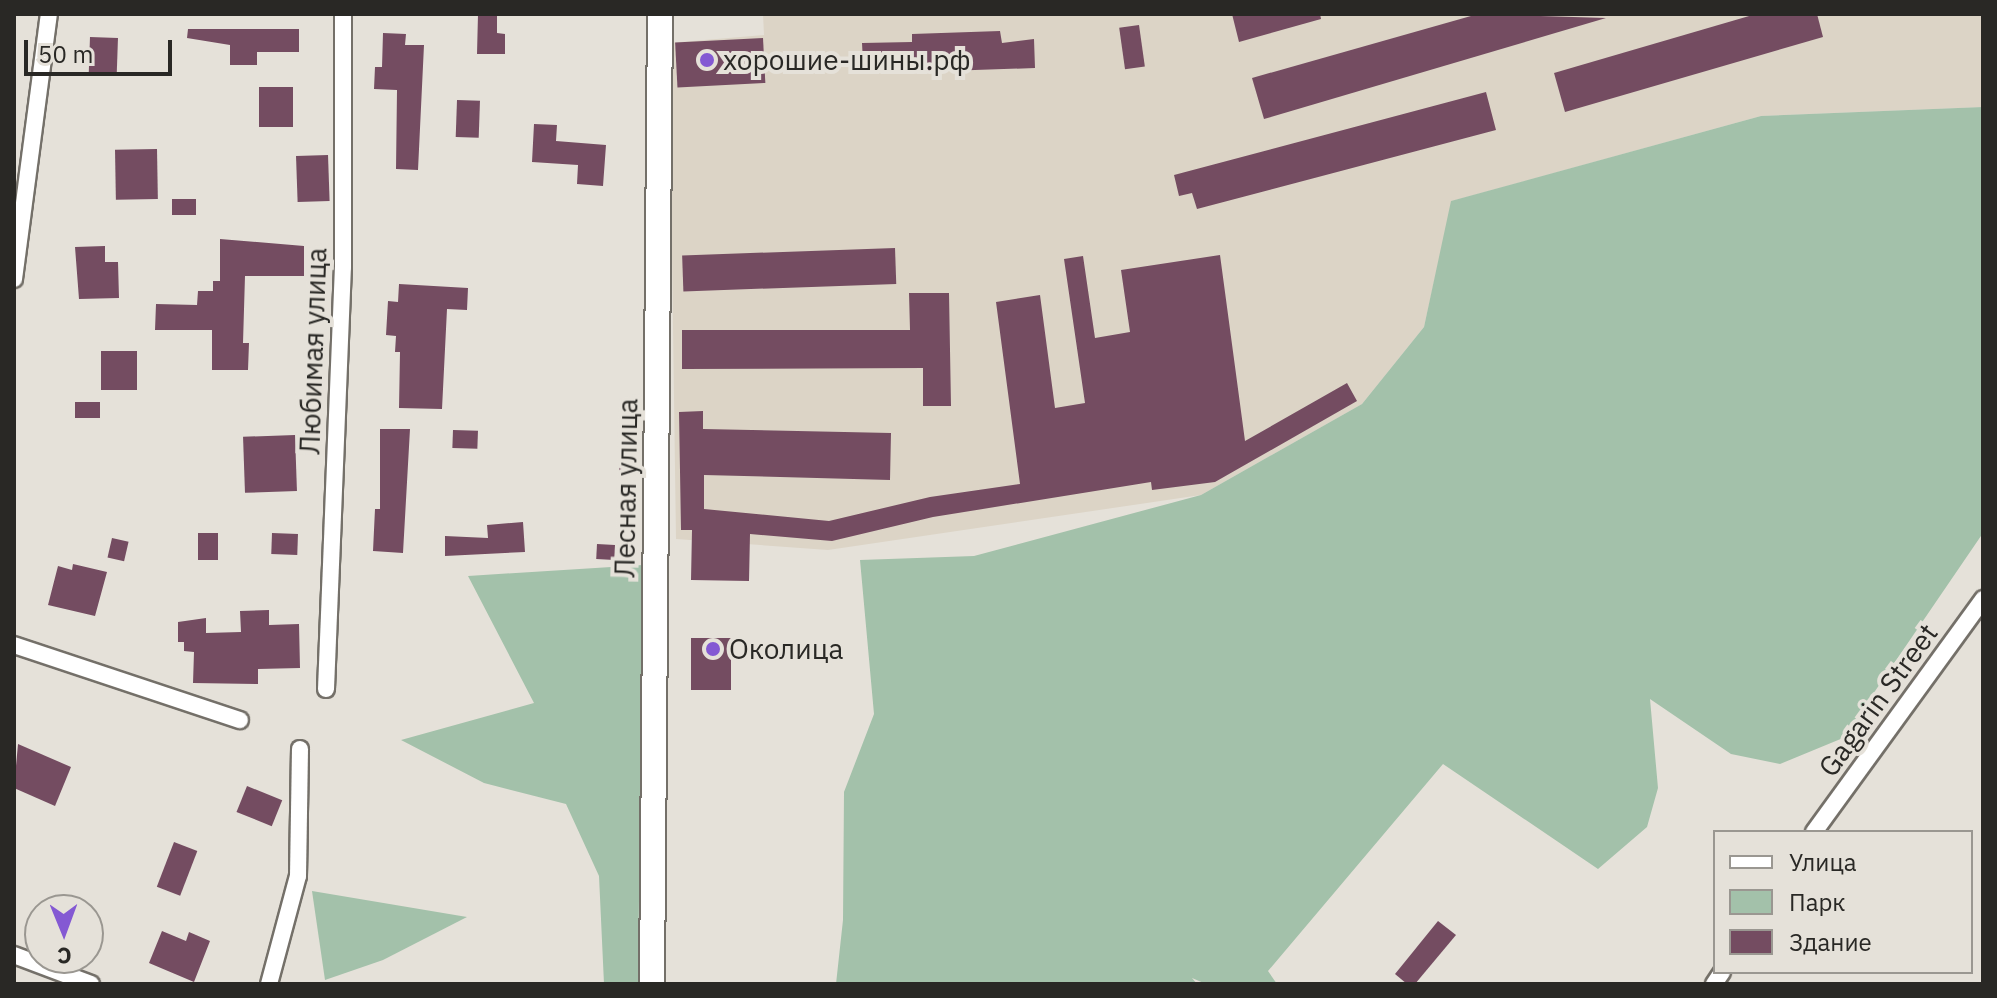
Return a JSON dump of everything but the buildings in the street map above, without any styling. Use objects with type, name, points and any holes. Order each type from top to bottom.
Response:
[{"type":"main road","name":"Лесная улица","points":[[652,973],[660,14]]},
{"type":"street","points":[[14,279],[49,14]]},
{"type":"street","name":"Любимая улица","points":[[326,689],[343,267],[343,14]]},
{"type":"street","name":"Gagarin Street","points":[[1815,830],[1983,599]]},
{"type":"street","points":[[14,645],[240,720]]},
{"type":"street","points":[[269,984],[298,876],[300,749]]},
{"type":"street","points":[[14,955],[91,984]]},
{"type":"shaded area","points":[[763,14],[1983,14],[1983,107],[1761,116],[1452,201],[1424,327],[1362,404],[1201,495],[828,550],[676,539],[669,43],[764,35]]},
{"type":"green space","points":[[1983,107],[1983,533],[1843,738],[1780,764],[1731,754],[1650,699],[1658,788],[1647,827],[1598,869],[1443,764],[1268,971],[1277,984],[1206,984],[1192,978],[1197,984],[836,984],[843,920],[844,792],[874,714],[860,560],[974,556],[1201,495],[1362,404],[1424,327],[1451,201],[1761,116]]},
{"type":"green space","points":[[643,565],[638,984],[604,984],[599,876],[566,804],[484,783],[401,740],[534,703],[468,576]]},
{"type":"green space","points":[[312,891],[467,917],[383,960],[325,980]]},
{"type":"place","name":"хорошие-шины.рф","points":[[707,60]]},
{"type":"place","name":"Околица","points":[[713,649]]}]
